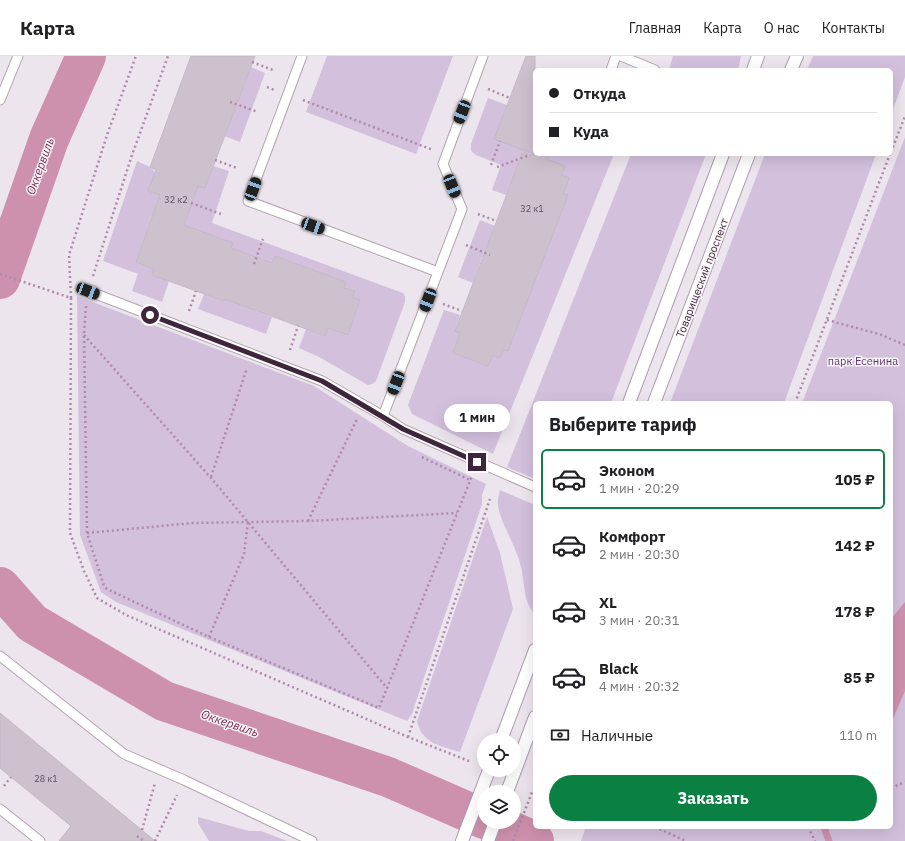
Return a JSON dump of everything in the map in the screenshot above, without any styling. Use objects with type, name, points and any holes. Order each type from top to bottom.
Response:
[{"type":"street","points":[[754,68],[758,56]]},
{"type":"street","points":[[792,68],[797,56]]},
{"type":"street","points":[[630,401],[722,156]]},
{"type":"street","name":"Товарищеский проспект","points":[[655,401],[748,156]]},
{"type":"street","points":[[504,733],[533,655]]},
{"type":"street","points":[[509,785],[533,722]]},
{"type":"street","points":[[462,841],[486,777]]},
{"type":"street","points":[[488,841],[492,829]]},
{"type":"lane","points":[[0,100],[18,56]]},
{"type":"lane","points":[[302,56],[248,202],[438,272]]},
{"type":"lane","points":[[383,416],[462,209],[443,164],[483,56]]},
{"type":"lane","points":[[612,68],[616,56]]},
{"type":"lane","points":[[621,56],[650,68]]},
{"type":"lane","points":[[88,291],[322,381],[403,429],[533,486]]},
{"type":"lane","points":[[0,656],[124,754],[184,780],[312,841]]},
{"type":"lane","points":[[0,809],[40,841]]},
{"type":"path","points":[[136,56],[106,135],[68,255],[71,298],[70,533],[84,571],[97,598],[126,615],[408,737],[469,761]]},
{"type":"path","points":[[168,56],[132,155],[88,291],[86,306],[84,334],[87,533],[104,586],[107,589],[209,637],[379,708],[477,462]]},
{"type":"path","points":[[252,62],[273,70]]},
{"type":"path","points":[[267,87],[446,155]]},
{"type":"path","points":[[488,89],[510,98]]},
{"type":"path","points":[[230,102],[258,112]]},
{"type":"path","points":[[893,148],[905,116]]},
{"type":"path","points":[[491,165],[500,141]]},
{"type":"path","points":[[497,167],[527,156]]},
{"type":"path","points":[[796,401],[890,156]]},
{"type":"path","points":[[215,160],[237,168]]},
{"type":"path","points":[[191,203],[221,214]]},
{"type":"path","points":[[478,214],[496,221]]},
{"type":"path","points":[[254,264],[263,239]]},
{"type":"path","points":[[466,246],[490,255]]},
{"type":"path","points":[[0,274],[71,298]]},
{"type":"path","points":[[189,311],[196,291]]},
{"type":"path","points":[[443,304],[462,311]]},
{"type":"path","points":[[86,306],[94,308]]},
{"type":"path","points":[[827,320],[879,334],[905,346]]},
{"type":"path","points":[[290,350],[298,326]]},
{"type":"path","points":[[84,334],[211,478],[387,688]]},
{"type":"path","points":[[211,478],[248,366],[255,368]]},
{"type":"path","points":[[351,415],[364,422]]},
{"type":"path","points":[[308,521],[358,419]]},
{"type":"path","points":[[420,456],[470,480]]},
{"type":"path","points":[[408,737],[490,499]]},
{"type":"path","points":[[87,533],[193,523],[308,521],[457,513]]},
{"type":"path","points":[[209,637],[244,554],[248,522]]},
{"type":"path","points":[[142,830],[158,769]]},
{"type":"path","points":[[4,786],[11,777]]},
{"type":"path","points":[[155,841],[184,780]]},
{"type":"path","points":[[893,787],[905,782]]},
{"type":"path","points":[[513,841],[533,791]]},
{"type":"path","points":[[659,829],[686,841]]},
{"type":"path","points":[[809,829],[816,841]]},
{"type":"path","points":[[137,836],[144,841]]},
{"type":"green space","points":[[327,56],[453,56],[416,154],[306,112]]},
{"type":"green space","points":[[673,56],[741,56],[738,68],[670,68]]},
{"type":"green space","points":[[813,56],[905,56],[905,77],[893,110],[893,68],[808,68]]},
{"type":"green space","points":[[251,67],[265,73],[240,142],[224,136],[236,83],[244,86]]},
{"type":"green space","points":[[488,98],[507,105],[529,152],[519,177],[514,175],[506,195],[492,190],[501,165],[476,155],[471,151],[471,144]]},
{"type":"green space","name":"парк Есенина","points":[[905,137],[905,841],[581,841],[585,829],[893,829],[893,401],[803,401]]},
{"type":"green space","points":[[548,156],[613,156],[493,454],[412,414],[408,405],[444,310],[460,315],[455,330],[460,333],[453,353],[488,366],[493,355],[500,358],[503,350],[508,351],[567,195],[563,194],[561,175],[564,166],[547,159]]},
{"type":"green space","points":[[630,156],[705,156],[612,401],[533,401]]},
{"type":"green space","points":[[764,156],[875,156],[785,401],[671,401]]},
{"type":"green space","points":[[137,161],[150,167],[155,172],[149,191],[160,195],[136,262],[154,269],[152,275],[169,281],[162,302],[132,291],[138,274],[103,261]]},
{"type":"green space","points":[[213,166],[229,171],[212,223],[403,293],[405,296],[405,302],[376,381],[372,384],[368,385],[319,357],[299,348],[306,329],[324,336],[328,328],[348,335],[360,301],[352,297],[354,291],[344,288],[346,282],[275,256],[272,263],[230,249],[233,243],[184,225],[198,186],[205,188]]},
{"type":"green space","points":[[480,220],[495,226],[489,240],[495,242],[488,259],[482,257],[473,283],[458,277]]},
{"type":"green space","points":[[227,293],[255,304],[253,310],[272,317],[266,334],[198,309],[204,294],[224,301]]},
{"type":"green space","points":[[77,296],[314,386],[408,446],[486,484],[482,495],[482,504],[412,714],[407,721],[116,602],[101,592],[80,535]]},
{"type":"green space","points":[[533,401],[533,478],[507,467]]},
{"type":"green space","points":[[500,490],[533,504],[533,612],[526,598],[519,559],[500,514],[498,502]]},
{"type":"green space","points":[[487,517],[500,553],[513,609],[460,752],[433,743],[423,735],[417,721]]},
{"type":"green space","points":[[198,817],[249,831],[261,831],[287,841],[209,841],[198,823]]},
{"type":"shaded area","points":[[905,602],[905,691],[893,718],[893,617]]},
{"type":"building","points":[[191,56],[255,56],[205,188],[198,186],[184,225],[233,243],[231,248],[272,263],[275,256],[346,282],[344,288],[355,291],[352,297],[360,300],[348,335],[328,328],[325,336],[225,299],[224,301],[152,275],[154,269],[136,262],[160,195],[148,191],[156,170],[150,167]]},
{"type":"building","points":[[526,56],[535,56],[535,68],[533,68],[533,154],[494,139]]},
{"type":"building","points":[[522,154],[548,156],[547,159],[565,166],[561,175],[569,178],[563,194],[568,195],[508,351],[503,350],[500,358],[493,355],[488,366],[453,353],[460,333],[455,331]]},
{"type":"building","points":[[0,713],[155,841],[59,841],[71,826],[0,768]]},
{"type":"waterway","name":"Оккервиль","points":[[0,279],[49,139],[86,56]]},
{"type":"waterway","name":"Оккервиль","points":[[0,587],[32,623],[164,701],[388,777],[477,816]]},
{"type":"waterway","name":"Оккервиль","points":[[507,829],[534,841]]},
{"type":"waterway","points":[[825,829],[829,841]]},
{"type":"route","points":[[150,315],[322,381],[365,405],[403,429],[477,462]]}]
